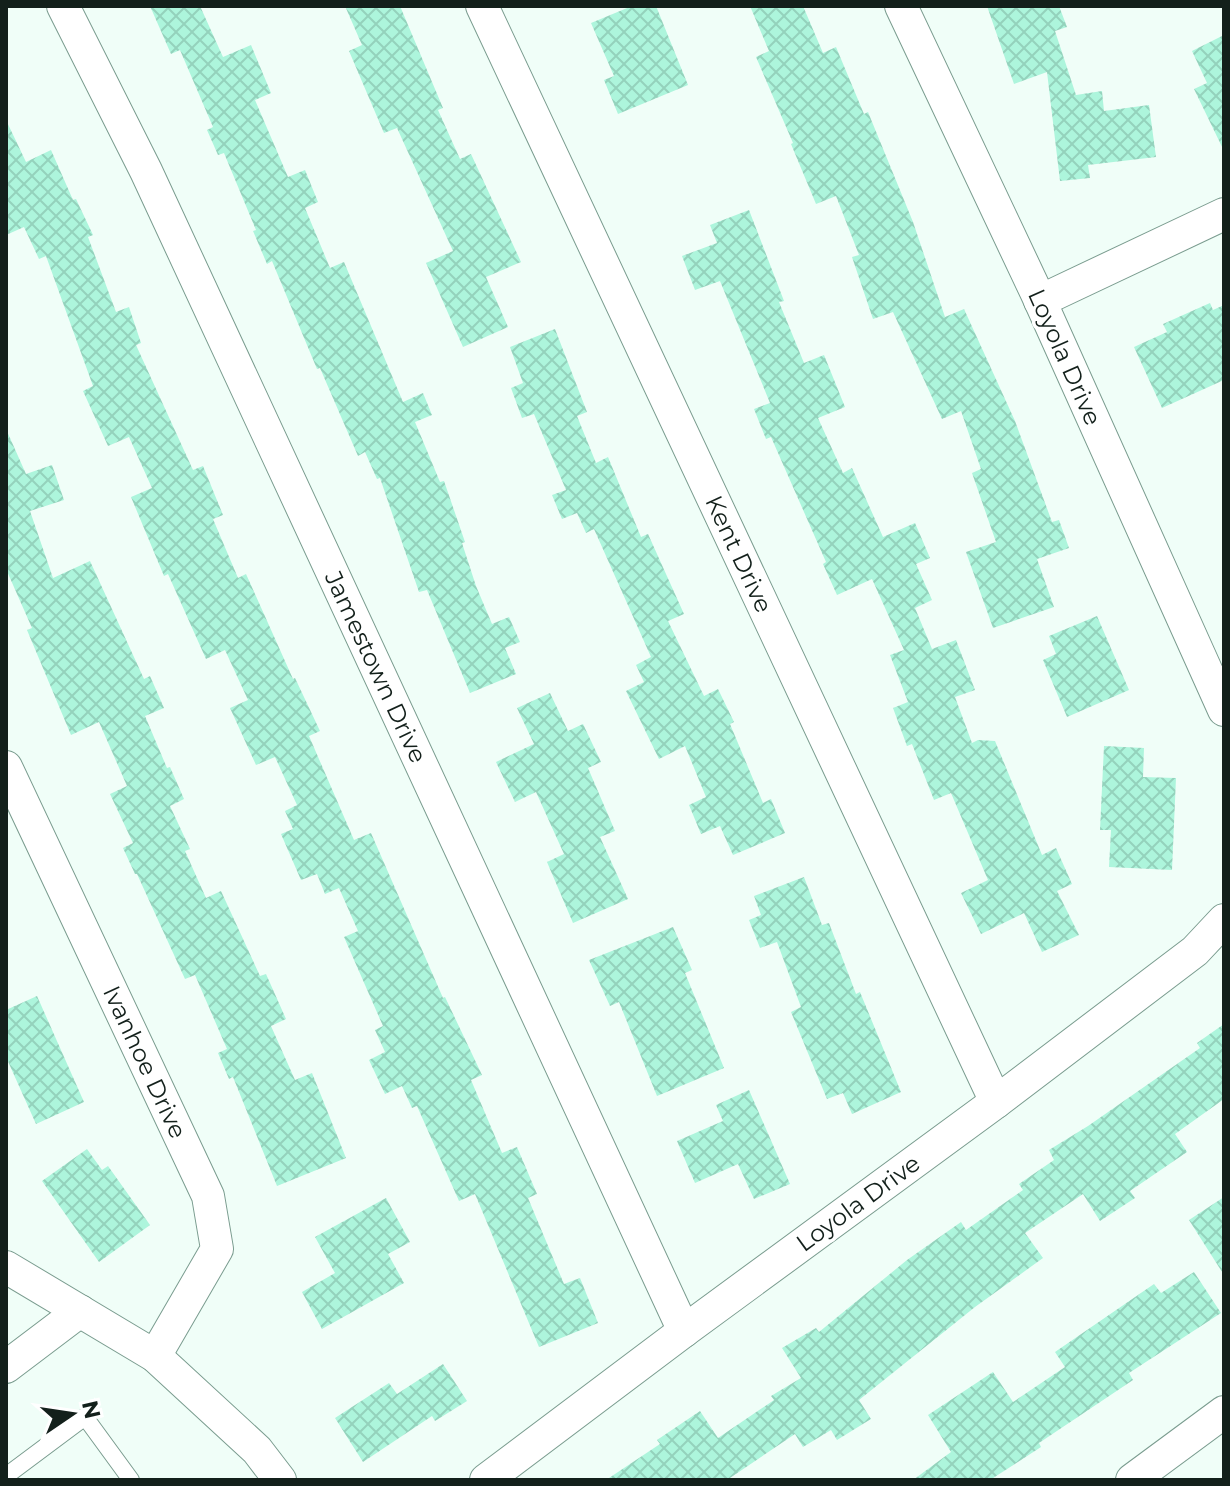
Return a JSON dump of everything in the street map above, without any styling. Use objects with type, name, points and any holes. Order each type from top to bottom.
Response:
[{"type":"street","name":"Jamestown Drive","points":[[63,6],[146,171],[684,1331]]},
{"type":"street","name":"Kent Drive","points":[[482,6],[996,1102]]},
{"type":"street","name":"Loyola Drive","points":[[901,6],[1040,301],[1224,710]]},
{"type":"street","points":[[1040,301],[1224,214]]},
{"type":"street","name":"Ivanhoe Drive","points":[[6,767],[208,1196],[217,1249],[155,1356]]},
{"type":"street","name":"Loyola Drive","points":[[486,1480],[1195,951],[1224,920]]},
{"type":"street","points":[[6,1267],[155,1356],[257,1450],[280,1480]]},
{"type":"street","points":[[6,1367],[80,1311]]},
{"type":"street","points":[[1132,1480],[1224,1412]]},
{"type":"lane","points":[[6,1476],[85,1417],[131,1480]]},
{"type":"building","points":[[150,6],[200,6],[223,57],[251,45],[271,93],[255,100],[288,177],[305,170],[318,202],[305,208],[330,268],[344,262],[403,402],[423,393],[432,415],[415,422],[440,482],[444,481],[476,586],[492,624],[509,617],[520,642],[505,648],[516,674],[470,693],[427,590],[419,592],[380,478],[377,479],[365,452],[358,456],[320,368],[317,369],[272,261],[267,264],[224,153],[218,155],[207,130],[213,127],[180,50],[171,54]]},
{"type":"building","points":[[345,6],[400,6],[443,108],[438,110],[460,159],[471,154],[521,262],[486,277],[508,327],[463,347],[426,263],[453,251],[397,128],[384,133],[349,51],[362,45]]},
{"type":"building","points":[[632,6],[656,6],[688,85],[618,114],[604,80],[614,76],[591,23]]},
{"type":"building","points":[[750,6],[803,6],[823,53],[836,47],[864,114],[868,112],[913,222],[945,317],[964,309],[1015,421],[1052,522],[1059,520],[1069,548],[1037,559],[1054,607],[993,628],[966,552],[996,542],[972,473],[981,469],[961,411],[942,419],[893,312],[873,319],[852,257],[859,255],[836,196],[816,204],[756,57],[769,51]]},
{"type":"building","points":[[987,6],[1059,6],[1067,27],[1055,31],[1076,95],[1102,91],[1104,111],[1149,105],[1156,157],[1088,165],[1090,178],[1060,181],[1047,72],[1014,84]]},
{"type":"building","points":[[1224,35],[1224,151],[1194,89],[1207,83],[1192,51]]},
{"type":"building","points":[[6,120],[26,162],[51,150],[73,200],[76,199],[93,235],[88,237],[116,312],[129,307],[141,343],[136,345],[193,470],[203,466],[223,515],[213,519],[238,578],[246,574],[320,731],[309,736],[354,840],[371,833],[443,998],[482,1075],[471,1080],[502,1153],[517,1147],[537,1194],[528,1198],[564,1284],[580,1278],[598,1323],[539,1347],[475,1194],[459,1201],[417,1106],[412,1108],[402,1086],[385,1094],[369,1060],[385,1052],[375,1030],[383,1026],[344,937],[358,931],[339,888],[325,894],[317,874],[301,880],[281,834],[293,829],[285,811],[297,805],[275,757],[256,765],[230,708],[248,700],[225,650],[206,659],[168,574],[164,576],[131,497],[152,488],[129,437],[108,446],[83,391],[93,386],[46,256],[39,259],[24,227],[6,235]]},
{"type":"building","points":[[749,210],[784,301],[779,302],[804,363],[824,355],[845,407],[818,418],[843,473],[852,468],[883,537],[915,523],[930,558],[916,564],[932,600],[915,608],[932,649],[956,640],[975,690],[955,697],[972,743],[978,740],[995,741],[1042,855],[1056,848],[1072,884],[1057,891],[1079,935],[1042,952],[1024,913],[981,934],[961,893],[988,880],[951,793],[934,800],[912,744],[907,746],[893,708],[908,702],[890,655],[904,650],[872,579],[837,595],[823,564],[826,562],[771,437],[766,439],[754,409],[770,403],[720,281],[695,290],[682,256],[717,243],[710,225]]},
{"type":"building","points":[[1210,303],[1213,310],[1224,305],[1224,380],[1162,408],[1134,347],[1167,332],[1163,324]]},
{"type":"building","points":[[555,329],[587,412],[577,416],[596,463],[608,457],[641,537],[648,534],[684,614],[668,621],[704,696],[718,689],[734,722],[730,724],[763,803],[771,799],[785,833],[733,855],[720,826],[701,834],[689,805],[706,797],[685,746],[659,759],[626,691],[644,682],[636,665],[651,657],[594,529],[586,533],[577,513],[562,519],[552,495],[566,490],[534,414],[522,418],[511,388],[523,383],[510,347]]},
{"type":"building","points":[[6,429],[26,474],[52,465],[64,500],[30,511],[53,578],[90,561],[144,679],[150,676],[164,708],[145,716],[184,799],[170,806],[190,849],[185,851],[206,898],[221,891],[260,976],[266,974],[286,1019],[271,1026],[295,1080],[312,1073],[346,1158],[277,1186],[233,1077],[229,1079],[218,1053],[227,1049],[195,975],[185,979],[123,848],[133,843],[110,794],[127,786],[99,722],[71,735],[27,630],[32,628],[6,569]]},
{"type":"building","points":[[1097,616],[1129,690],[1067,717],[1043,660],[1056,654],[1049,636]]},
{"type":"building","points":[[550,693],[568,731],[583,724],[601,762],[588,768],[615,831],[600,837],[628,899],[573,923],[547,862],[564,854],[536,792],[515,802],[496,762],[534,744],[517,708]]},
{"type":"building","points":[[1104,746],[1144,748],[1143,777],[1176,778],[1172,870],[1109,867],[1111,830],[1100,830]]},
{"type":"building","points":[[804,877],[822,925],[829,923],[856,994],[860,992],[901,1092],[852,1114],[843,1093],[827,1099],[791,1012],[801,1007],[777,942],[760,948],[749,920],[761,915],[754,896]]},
{"type":"building","points":[[673,927],[692,970],[685,973],[724,1068],[657,1096],[619,1002],[610,1006],[589,960]]},
{"type":"building","points":[[37,996],[84,1102],[36,1124],[6,1057],[6,1010]]},
{"type":"building","points":[[1224,1024],[1224,1099],[1175,1134],[1187,1152],[1130,1191],[1135,1198],[1100,1221],[1083,1194],[1025,1233],[1043,1258],[975,1307],[859,1400],[871,1419],[837,1440],[831,1430],[803,1447],[795,1434],[727,1480],[606,1480],[660,1444],[657,1440],[700,1411],[718,1438],[774,1400],[771,1396],[801,1378],[782,1348],[816,1328],[819,1332],[907,1260],[961,1222],[966,1230],[1023,1190],[1019,1184],[1054,1160],[1049,1150],[1200,1048],[1197,1043]]},
{"type":"building","points":[[749,1090],[790,1184],[754,1199],[738,1164],[695,1183],[677,1141],[723,1121],[716,1105]]},
{"type":"building","points":[[87,1149],[102,1170],[108,1166],[150,1225],[99,1262],[42,1181]]},
{"type":"building","points":[[1224,1197],[1224,1275],[1189,1220]]},
{"type":"building","points":[[386,1198],[410,1242],[388,1254],[404,1283],[322,1329],[302,1292],[335,1273],[315,1237]]},
{"type":"building","points":[[1194,1272],[1221,1313],[1129,1373],[1133,1380],[990,1480],[913,1480],[951,1452],[928,1415],[993,1372],[1013,1402],[1065,1367],[1055,1352],[1154,1284],[1161,1293]]},
{"type":"building","points":[[443,1364],[467,1401],[435,1421],[432,1416],[363,1462],[335,1418],[389,1383],[397,1394]]}]
